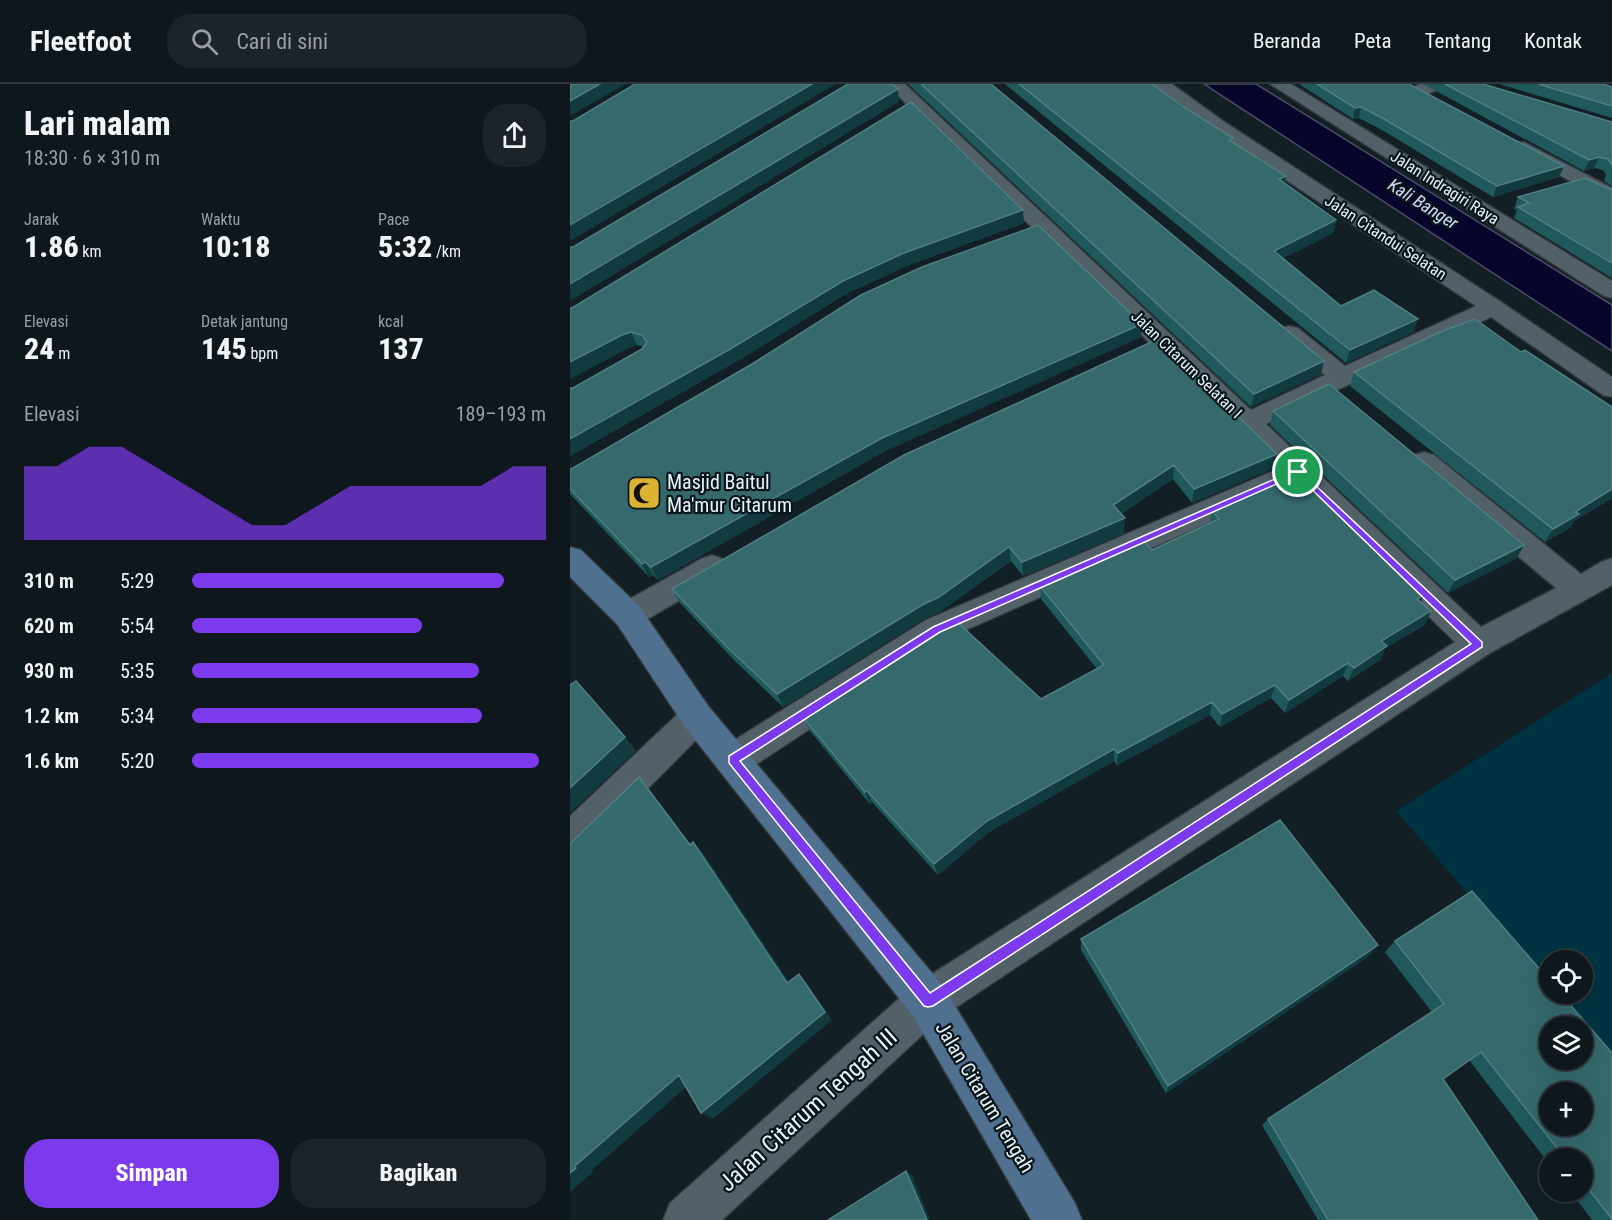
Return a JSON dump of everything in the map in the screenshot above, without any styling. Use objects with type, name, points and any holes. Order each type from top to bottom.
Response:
[{"type":"street","name":"Jalan Citarum Selatan I","points":[[895,84],[905,109],[1151,344],[1247,422],[1478,645]]},
{"type":"street","name":"Jalan Citandui Selatan","points":[[1161,84],[1216,126],[1493,307],[1612,389]]},
{"type":"street","name":"Jalan Indragiri Raya","points":[[1278,84],[1612,291]]},
{"type":"street","points":[[1512,141],[1594,176],[1612,196]]},
{"type":"street","points":[[1550,189],[1594,176]]},
{"type":"street","points":[[1482,209],[1504,203]]},
{"type":"street","points":[[1247,422],[1493,307]]},
{"type":"street","points":[[1270,317],[1335,380],[1354,405]]},
{"type":"street","points":[[1400,442],[1580,590]]},
{"type":"street","points":[[733,760],[937,629],[1298,472]]},
{"type":"street","points":[[628,615],[731,556]]},
{"type":"street","name":"Jalan Citarum Tengah","points":[[570,558],[628,615],[698,717],[928,1001],[1058,1220]]},
{"type":"street","name":"Jalan Citarum Tengah III","points":[[687,1220],[928,1001],[1478,645],[1580,590],[1612,570]]},
{"type":"street","points":[[570,841],[698,717]]},
{"type":"shaded area","points":[[1612,673],[1612,1058],[1593,1036],[1593,1016],[1575,1016],[1565,1004],[1593,1004],[1593,950],[1539,950],[1539,975],[1396,811]]},
{"type":"water","name":"Kali Banger","points":[[1204,84],[1256,84],[1612,305],[1612,351]]},
{"type":"building","points":[[570,84],[600,84],[570,101]]},
{"type":"building","points":[[635,84],[812,84],[570,225],[570,121]]},
{"type":"building","points":[[848,84],[892,84],[898,89],[570,284],[570,247]]},
{"type":"building","points":[[921,84],[991,84],[1324,361],[1254,394]]},
{"type":"building","points":[[1019,84],[1152,84],[1233,138],[1229,140],[1286,176],[1279,179],[1336,220],[1274,251],[1341,306],[1374,290],[1418,319],[1350,350]]},
{"type":"building","points":[[1317,84],[1409,84],[1564,166],[1497,186],[1384,119],[1361,107],[1355,108]]},
{"type":"building","points":[[1445,84],[1483,84],[1612,122],[1612,165],[1608,159],[1599,157],[1589,160]]},
{"type":"building","points":[[1538,84],[1603,84],[1612,87],[1612,106]]},
{"type":"building","points":[[911,102],[1023,210],[904,253],[843,281],[732,348],[570,439],[570,388],[642,349],[647,342],[642,335],[631,332],[570,362],[570,308]]},
{"type":"building","points":[[1585,178],[1612,190],[1612,263],[1518,207],[1529,203],[1518,197]]},
{"type":"building","points":[[1038,225],[1142,324],[882,438],[651,567],[645,562],[642,564],[570,489],[570,469],[752,364],[861,295],[922,267]]},
{"type":"building","points":[[1475,319],[1521,352],[1525,350],[1612,407],[1612,489],[1575,512],[1579,514],[1553,529],[1354,372],[1440,332]]},
{"type":"building","points":[[1158,339],[1277,454],[1194,489],[1174,465],[1113,505],[1125,518],[1022,562],[1009,547],[939,597],[922,605],[777,694],[728,648],[672,589],[904,455]]},
{"type":"building","points":[[1329,384],[1524,545],[1455,580],[1273,411]]},
{"type":"building","points":[[1297,473],[1424,595],[1417,599],[1431,611],[1381,641],[1387,646],[1354,668],[1348,663],[1289,700],[1275,685],[1222,714],[1212,702],[1118,753],[1114,749],[987,821],[934,864],[867,791],[865,792],[804,719],[957,622],[1041,699],[1104,665],[1040,586],[1143,541],[1152,550],[1219,519],[1212,511]]},
{"type":"building","points":[[576,681],[625,737],[570,788],[570,685]]},
{"type":"building","points":[[639,777],[690,845],[693,842],[787,983],[799,974],[825,1012],[701,1113],[679,1075],[575,1166],[576,1168],[570,1173],[570,844]]},
{"type":"building","points":[[1280,820],[1378,945],[1168,1086],[1081,939]]},
{"type":"building","points":[[1472,891],[1539,968],[1539,1004],[1570,1004],[1580,1016],[1539,1016],[1539,1070],[1593,1070],[1593,1031],[1612,1053],[1612,1219],[1593,1195],[1593,1148],[1557,1148],[1548,1136],[1593,1136],[1593,1082],[1539,1082],[1539,1125],[1481,1052],[1443,1079],[1538,1220],[1328,1220],[1268,1119],[1444,1004],[1395,941]]},
{"type":"building","points":[[906,1171],[927,1220],[828,1220]]},
{"type":"place","name":"Masjid Baitul Ma'mur Citarum","points":[[644,493]]},
{"type":"route","points":[[1298,472],[1478,645],[928,1001],[733,760],[937,629],[1298,472]]}]
